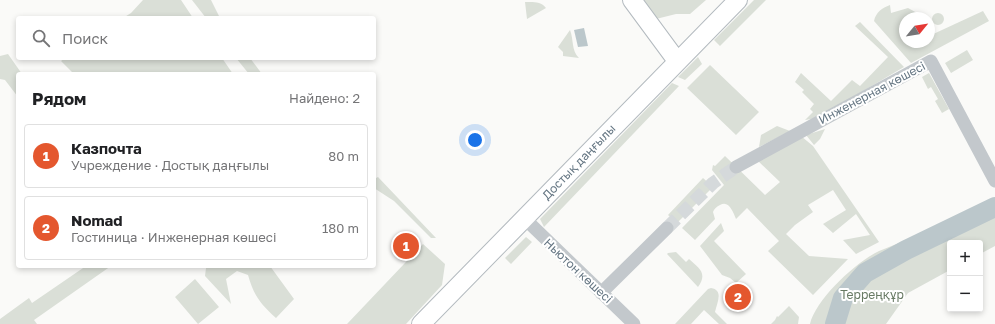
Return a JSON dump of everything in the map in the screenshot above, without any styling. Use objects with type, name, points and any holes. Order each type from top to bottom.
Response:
[{"type":"main road","points":[[632,0],[677,61]]},
{"type":"main road","name":"Достық даңғылы","points":[[421,324],[738,0]]},
{"type":"street","name":"Инженерная көшесі","points":[[736,167],[931,61],[995,181]]},
{"type":"street","name":"Ньютон көшесі","points":[[524,218],[634,324]]},
{"type":"street","points":[[601,293],[667,228]]},
{"type":"green space","points":[[143,0],[181,0],[192,16],[126,16]]},
{"type":"green space","points":[[192,0],[211,0],[219,16],[204,16]]},
{"type":"green space","points":[[643,0],[706,0],[690,14],[676,14],[656,19]]},
{"type":"green space","points":[[754,0],[766,0],[720,46],[714,40]]},
{"type":"green space","points":[[525,2],[539,3],[546,8],[527,19]]},
{"type":"green space","points":[[890,5],[891,13],[908,8],[915,12],[899,12],[899,48],[935,48],[935,33],[983,11],[989,21],[911,63],[874,21],[876,15]]},
{"type":"green space","points":[[936,13],[940,13],[944,17],[944,21],[940,25],[935,24]]},
{"type":"green space","points":[[860,22],[904,67],[817,118],[805,120],[813,112],[810,109],[814,104],[802,92],[804,90],[795,82],[801,73],[831,101],[852,80],[860,86],[888,57],[855,26]]},
{"type":"green space","points":[[570,30],[575,52],[579,58],[563,56],[563,52],[558,47]]},
{"type":"green space","points":[[967,50],[973,60],[951,73],[945,63]]},
{"type":"green space","points":[[8,54],[21,72],[16,72],[16,94],[5,80],[0,79],[0,56]]},
{"type":"green space","points":[[698,57],[702,64],[685,80],[678,77]]},
{"type":"green space","points":[[223,60],[232,72],[72,72],[61,61]]},
{"type":"green space","points":[[238,60],[252,60],[260,72],[247,72]]},
{"type":"green space","points":[[710,65],[759,112],[736,135],[687,88]]},
{"type":"green space","points":[[929,73],[949,109],[942,113],[935,101],[938,99],[931,87],[928,89],[922,77]]},
{"type":"green space","points":[[672,83],[679,86],[544,227],[540,219]]},
{"type":"green space","points":[[777,126],[790,131],[759,147],[761,135]]},
{"type":"green space","points":[[825,129],[820,139],[814,145],[806,135]]},
{"type":"green space","points":[[801,136],[813,146],[879,242],[856,254],[843,240],[870,235],[856,214],[833,233],[823,224],[846,210],[833,190],[808,205],[813,212],[795,225],[786,234],[809,256],[848,259],[813,295],[768,251],[779,241],[747,208],[736,219],[728,205],[723,204],[715,208],[713,212],[715,219],[695,240],[682,228],[724,185],[712,170],[713,165],[715,166],[725,156],[765,195],[780,182],[757,160]]},
{"type":"green space","points":[[378,177],[436,238],[431,238],[394,201],[376,189],[376,178]]},
{"type":"green space","points":[[703,178],[713,187],[677,223],[668,215]]},
{"type":"green space","name":"Терреңқұр","points":[[995,199],[995,246],[983,252],[983,240],[947,240],[947,272],[908,293],[886,324],[810,324],[820,304],[838,282],[870,256]]},
{"type":"green space","points":[[721,223],[724,231],[714,241],[746,274],[736,283],[730,278],[722,275],[700,246]]},
{"type":"green space","points":[[526,237],[532,242],[511,264],[505,258]]},
{"type":"green space","points":[[423,244],[445,264],[442,285],[406,324],[347,324]]},
{"type":"green space","points":[[676,252],[686,262],[689,259],[701,271],[702,278],[698,287],[667,254]]},
{"type":"green space","points":[[83,268],[108,268],[34,320],[37,324],[0,324],[0,319],[29,298],[32,303]]},
{"type":"green space","points":[[206,268],[271,268],[294,299],[276,318],[258,299],[248,275],[237,271],[226,279],[231,304],[205,276]]},
{"type":"green space","points":[[195,279],[219,307],[198,324],[175,297]]},
{"type":"green space","points":[[708,289],[715,289],[719,294],[715,312],[727,324],[719,324],[704,310],[691,324],[675,324]]},
{"type":"green space","points":[[789,306],[799,317],[798,324],[771,324],[777,316],[778,317]]},
{"type":"shaded area","points":[[584,28],[588,46],[578,47],[574,30]]},
{"type":"waterway","points":[[835,324],[843,298],[865,273],[906,250],[995,207]]},
{"type":"tunnel","points":[[667,228],[713,183],[736,167]]},
{"type":"place","name":"Казпочта","points":[[406,246]]},
{"type":"place","name":"Nomad","points":[[738,297]]}]
